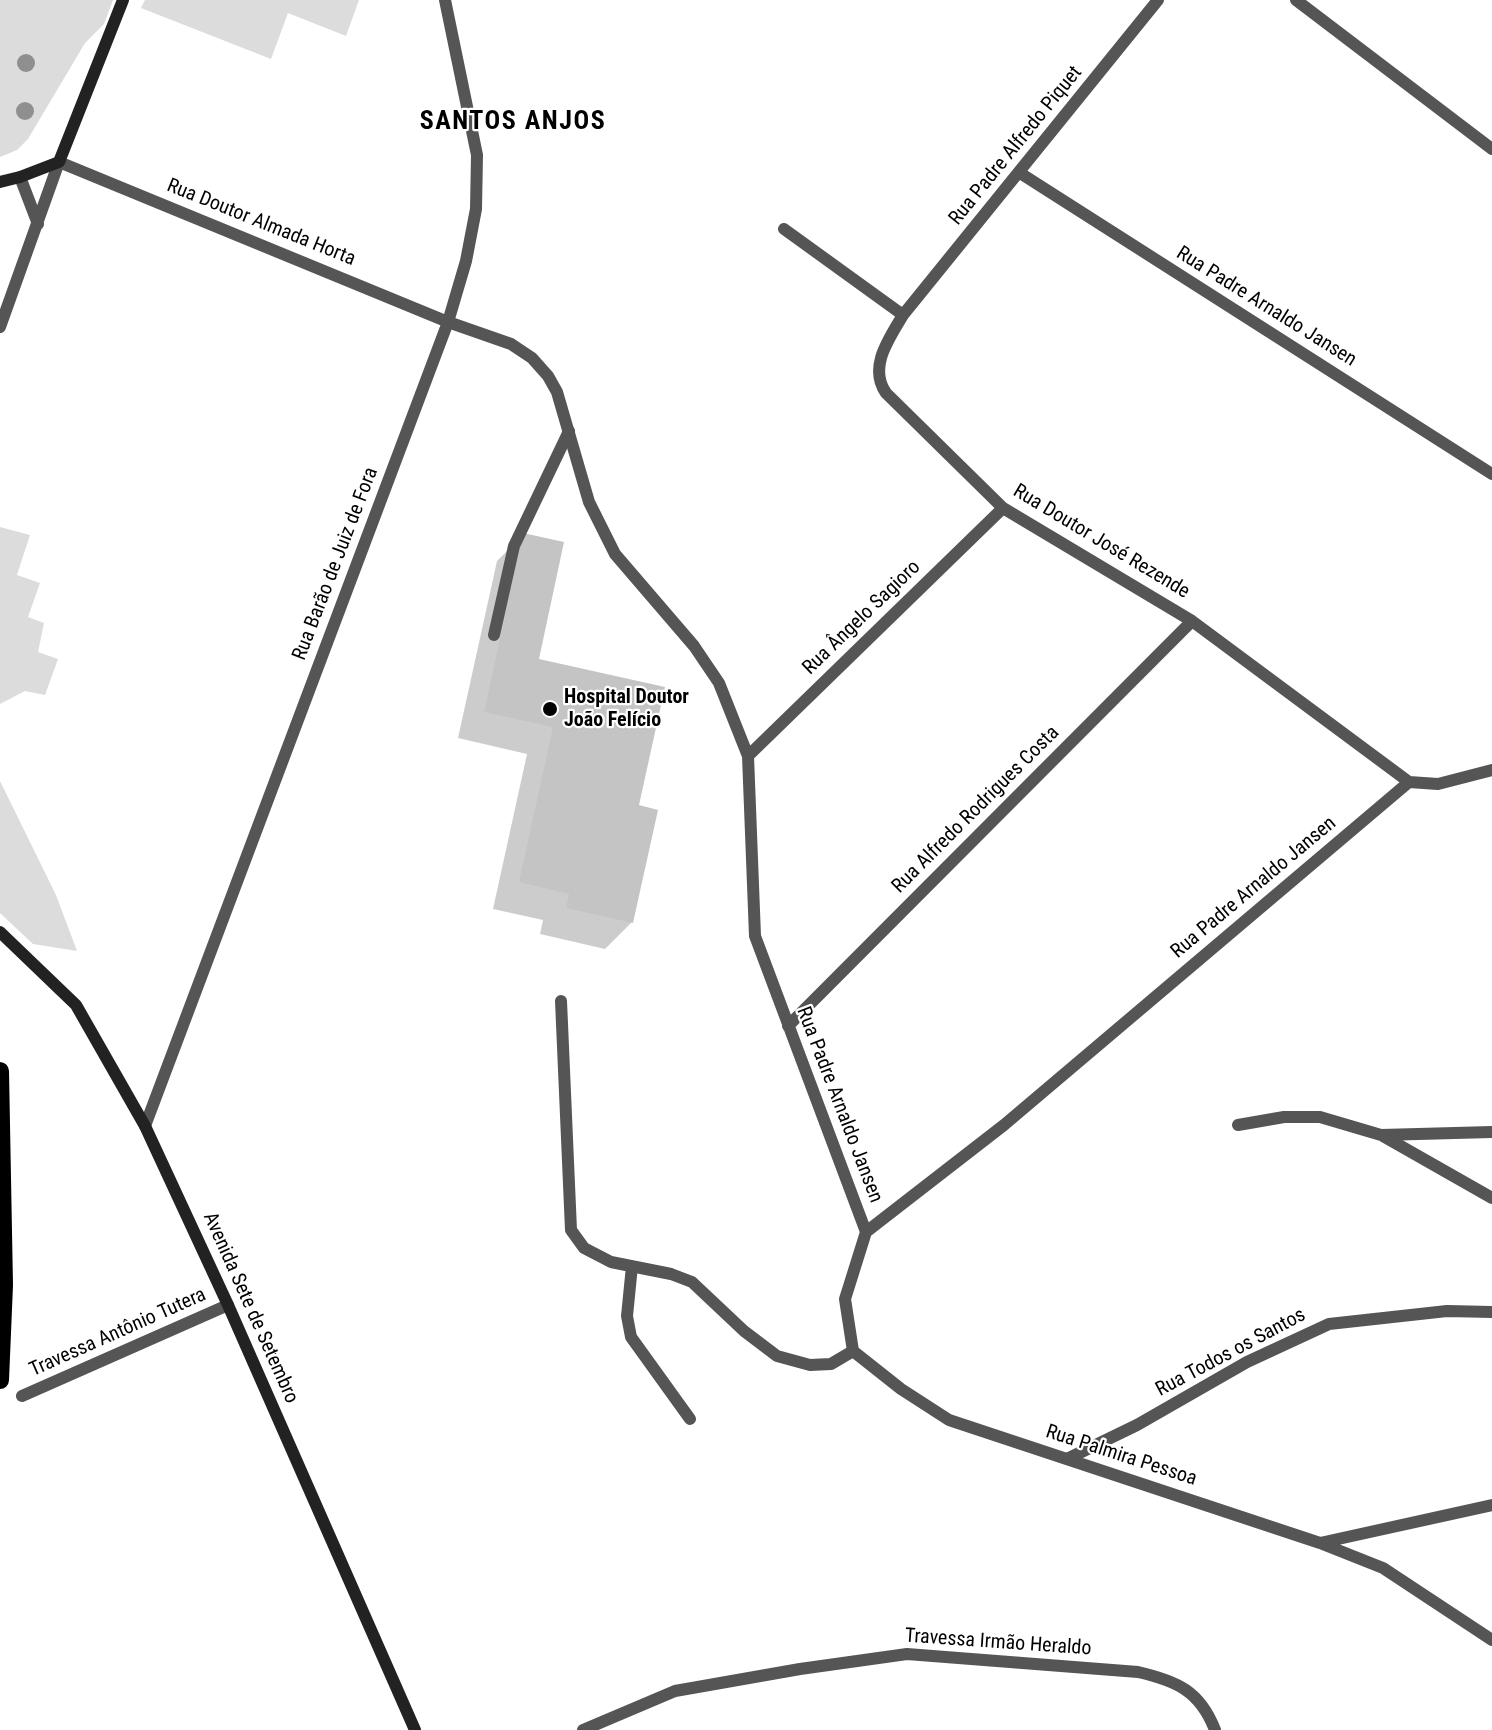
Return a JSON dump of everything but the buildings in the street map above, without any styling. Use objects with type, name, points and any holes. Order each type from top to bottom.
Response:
[{"type":"highway","points":[[0,1071],[4,1285],[0,1380]]},
{"type":"street","points":[[0,327],[59,162],[123,0]]},
{"type":"street","name":"Rua Barão de Juiz de Fora","points":[[145,1126],[448,322],[466,261],[476,209],[477,155],[445,0]]},
{"type":"street","name":"Rua Padre Alfredo Piquet","points":[[903,315],[1158,0]]},
{"type":"street","points":[[1296,0],[1492,149]]},
{"type":"street","points":[[0,182],[59,162]]},
{"type":"street","name":"Rua Doutor Almada Horta","points":[[59,162],[448,322]]},
{"type":"street","name":"Rua Padre Arnaldo Jansen","points":[[1020,173],[1492,474]]},
{"type":"street","points":[[20,177],[38,224]]},
{"type":"street","points":[[784,229],[903,315]]},
{"type":"street","name":"Rua Doutor José Rezende","points":[[903,315],[885,345],[878,372],[879,382],[886,393],[1004,508],[1192,621],[1409,782]]},
{"type":"street","name":"Rua Padre Arnaldo Jansen","points":[[448,322],[511,344],[532,358],[548,376],[557,392],[589,502],[615,554],[694,646],[719,683],[748,756],[755,936],[866,1232],[1004,1125],[1409,782]]},
{"type":"street","points":[[494,635],[514,546],[568,431]]},
{"type":"street","name":"Rua Ângelo Sagioro","points":[[748,756],[1004,508]]},
{"type":"street","name":"Rua Alfredo Rodrigues Costa","points":[[788,1026],[1192,621]]},
{"type":"street","points":[[1409,782],[1438,784],[1492,770]]},
{"type":"street","name":"Avenida Sete de Setembro","points":[[0,932],[76,1005],[145,1126],[228,1305],[415,1730]]},
{"type":"street","points":[[561,1001],[571,1230],[584,1248],[611,1262],[671,1274],[692,1282],[744,1331],[777,1356],[810,1365],[831,1364],[853,1351],[845,1299],[866,1232]]},
{"type":"street","points":[[1238,1125],[1284,1117],[1320,1117],[1382,1135],[1492,1198]]},
{"type":"street","points":[[1382,1135],[1492,1132]]},
{"type":"street","points":[[632,1266],[627,1317],[631,1337],[690,1419]]},
{"type":"street","name":"Travessa Antônio Tutera","points":[[22,1396],[228,1305]]},
{"type":"street","name":"Rua Todos os Santos","points":[[1069,1458],[1137,1425],[1246,1362],[1329,1324],[1447,1311],[1492,1312]]},
{"type":"street","name":"Rua Palmira Pessoa","points":[[853,1351],[901,1389],[949,1420],[1320,1543],[1383,1568],[1492,1640]]},
{"type":"street","points":[[1320,1543],[1492,1505]]},
{"type":"street","name":"Travessa Irmão Heraldo","points":[[583,1730],[675,1691],[800,1669],[907,1654],[1138,1672],[1164,1678],[1187,1690],[1207,1708],[1215,1730]]},
{"type":"shaded area","points":[[0,0],[113,0],[104,24],[85,43],[28,139],[17,150],[0,157]]},
{"type":"shaded area","points":[[145,0],[359,0],[346,36],[288,13],[271,59],[141,8]]},
{"type":"shaded area","points":[[0,527],[30,535],[17,575],[40,583],[28,617],[44,623],[38,652],[58,659],[45,695],[25,691],[0,704]]},
{"type":"shaded area","points":[[0,781],[56,895],[77,951],[33,944],[0,913]]},
{"type":"place","name":"Hospital Doutor João Felício","points":[[550,709]]},
{"type":"district","name":"SANTOS ANJOS","points":[[513,122]]}]
